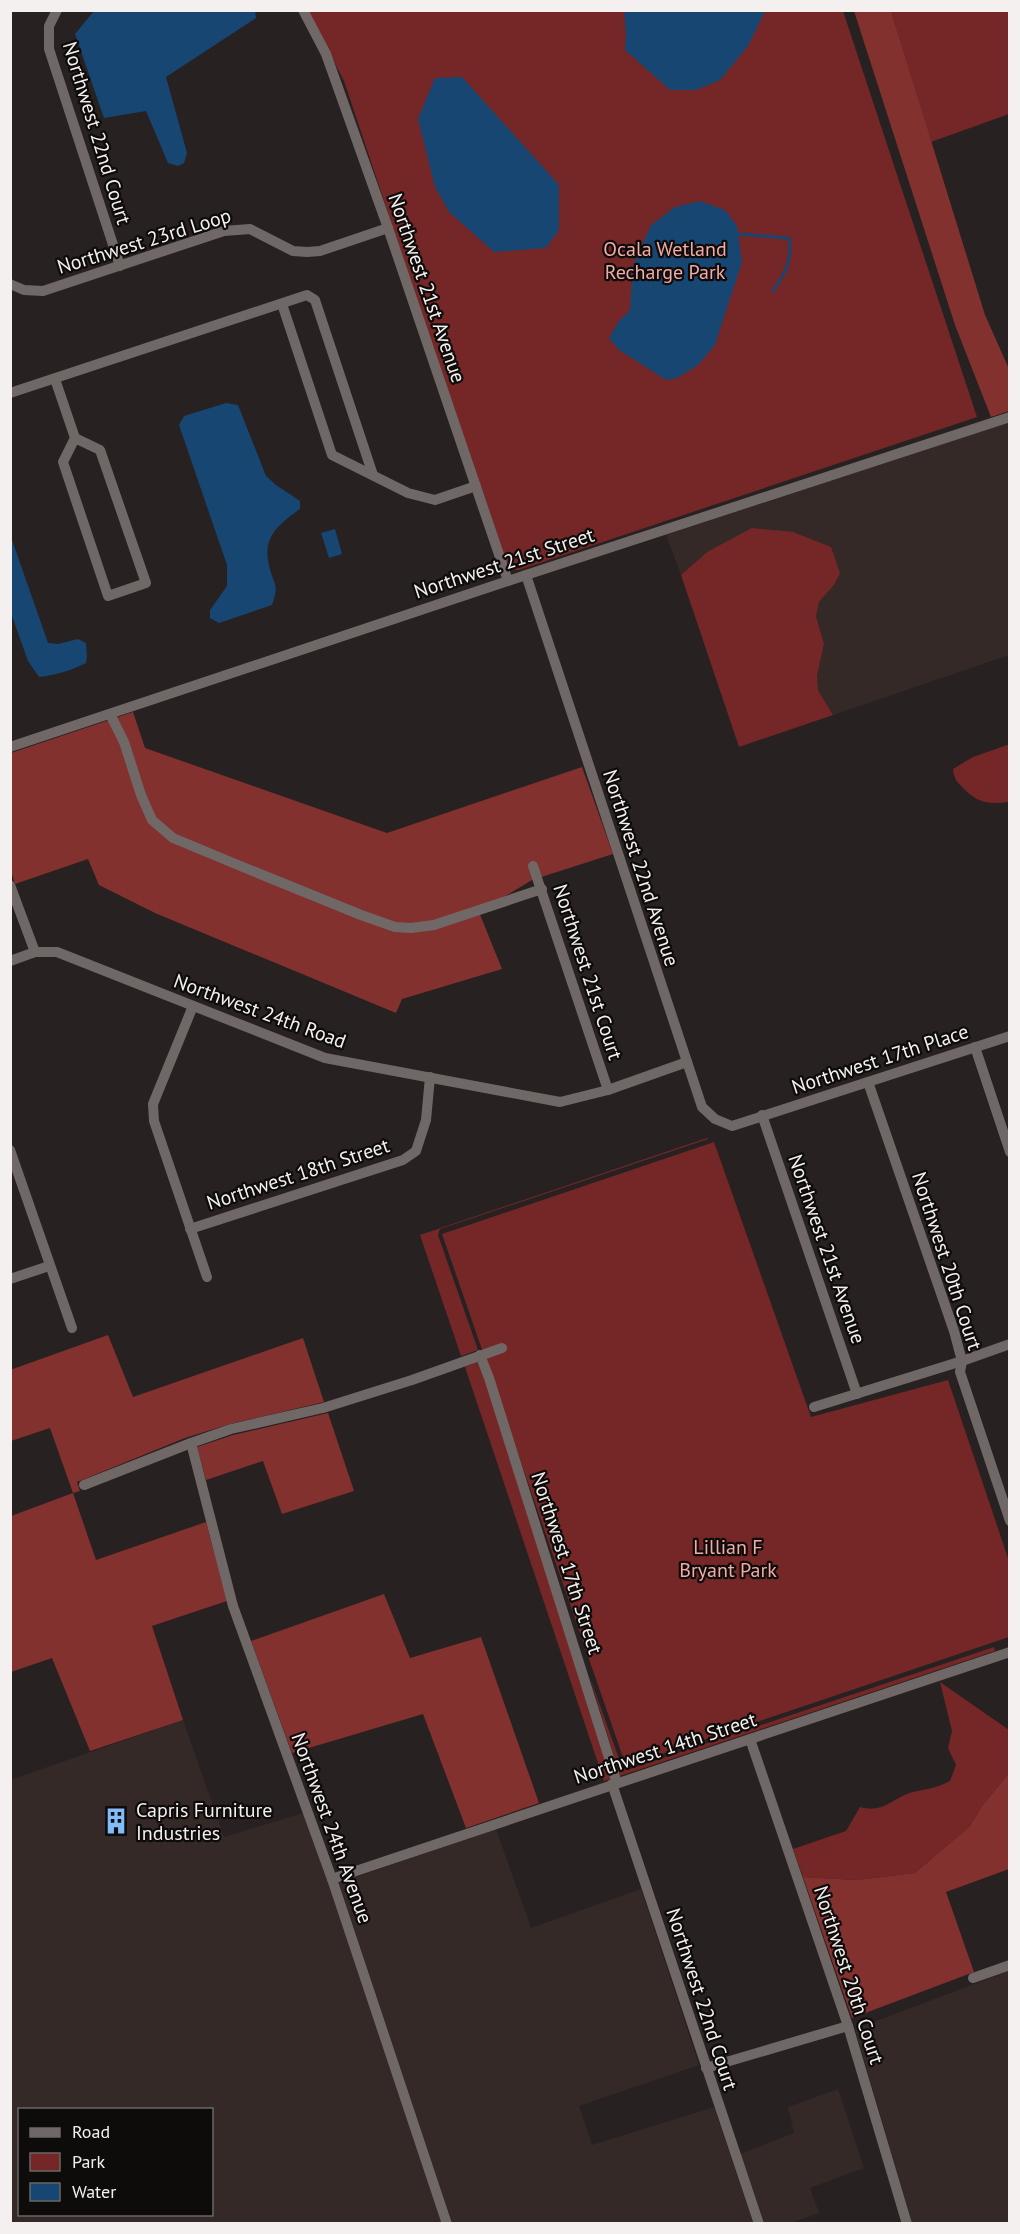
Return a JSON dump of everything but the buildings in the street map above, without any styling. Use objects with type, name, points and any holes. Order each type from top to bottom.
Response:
[{"type":"street","name":"Northwest 22nd Court","points":[[57,10],[49,26],[49,49],[120,266]]},
{"type":"street","name":"Northwest 21st Avenue","points":[[303,10],[326,54],[508,580]]},
{"type":"street","name":"Northwest 23rd Loop","points":[[10,284],[24,290],[43,291],[224,231],[250,229],[293,250],[307,252],[320,251],[388,228]]},
{"type":"street","points":[[10,393],[307,295],[315,300],[373,475]]},
{"type":"street","points":[[282,304],[332,455],[408,493],[435,500],[476,486]]},
{"type":"street","points":[[55,379],[75,438],[63,462],[108,596],[146,583],[100,450],[75,438]]},
{"type":"street","name":"Northwest 21st Street","points":[[10,747],[508,580],[1010,417]]},
{"type":"street","name":"Northwest 22nd Avenue","points":[[526,575],[702,1107],[715,1119],[732,1126],[762,1115]]},
{"type":"street","points":[[111,714],[124,742],[141,795],[152,820],[173,838],[361,915],[395,927],[411,928],[434,925],[542,889]]},
{"type":"street","name":"Northwest 21st Court","points":[[533,866],[608,1090]]},
{"type":"street","points":[[10,885],[34,952],[10,961]]},
{"type":"street","name":"Northwest 24th Road","points":[[34,952],[57,952],[325,1058],[561,1102],[608,1090],[687,1062]]},
{"type":"street","points":[[193,1006],[153,1104],[154,1121],[207,1276]]},
{"type":"street","name":"Northwest 17th Place","points":[[762,1115],[1010,1036]]},
{"type":"street","points":[[975,1047],[1010,1152]]},
{"type":"street","name":"Northwest 18th Street","points":[[190,1228],[403,1160],[416,1150],[426,1120],[430,1077]]},
{"type":"street","name":"Northwest 20th Court","points":[[868,1082],[954,1331],[962,1361],[960,1372],[1010,1521]]},
{"type":"street","name":"Northwest 21st Avenue","points":[[762,1115],[857,1394]]},
{"type":"street","points":[[10,1150],[72,1328]]},
{"type":"street","points":[[10,1279],[50,1266]]},
{"type":"street","points":[[814,1407],[1010,1344]]},
{"type":"street","points":[[84,1485],[231,1429],[323,1408],[502,1348]]},
{"type":"street","name":"Northwest 17th Street","points":[[480,1355],[614,1784]]},
{"type":"street","name":"Northwest 24th Avenue","points":[[190,1443],[233,1606],[333,1879],[447,2223]]},
{"type":"street","name":"Northwest 14th Street","points":[[333,1879],[1010,1652]]},
{"type":"street","name":"Northwest 20th Court","points":[[750,1739],[848,2026],[907,2223]]},
{"type":"street","name":"Northwest 22nd Court","points":[[614,1784],[759,2223]]},
{"type":"street","points":[[973,1978],[1010,1965]]},
{"type":"street","points":[[706,2068],[848,2026]]},
{"type":"shaded area","points":[[854,11],[891,11],[985,315],[1009,369],[1009,411],[991,417],[955,325]]},
{"type":"shaded area","points":[[1009,422],[1009,655],[833,715],[818,690],[817,677],[824,644],[816,616],[819,602],[834,585],[707,552],[681,575],[666,535]]},
{"type":"shaded area","points":[[133,712],[145,748],[387,833],[582,767],[613,854],[532,880],[479,912],[502,969],[402,999],[396,1013],[155,913],[99,885],[88,859],[15,884],[11,871],[11,753]]},
{"type":"shaded area","points":[[108,1335],[133,1397],[303,1338],[324,1402],[230,1424],[185,1438],[77,1482],[80,1491],[73,1493],[50,1428],[11,1441],[10,1370]]},
{"type":"shaded area","points":[[328,1413],[354,1491],[282,1514],[263,1461],[206,1480],[197,1447],[233,1435]]},
{"type":"shaded area","points":[[73,1493],[96,1560],[206,1522],[227,1601],[152,1626],[183,1720],[90,1751],[52,1658],[11,1672],[11,1516]]},
{"type":"shaded area","points":[[384,1594],[410,1658],[481,1637],[539,1803],[466,1828],[423,1714],[292,1753],[251,1641]]},
{"type":"shaded area","points":[[183,1720],[224,1837],[303,1813],[328,1881],[442,2223],[11,2223],[10,1780]]},
{"type":"shaded area","points":[[1009,1773],[1009,1869],[946,1892],[974,1972],[852,2018],[803,1877],[857,1880],[915,1873],[970,1826],[982,1806]]},
{"type":"shaded area","points":[[496,1829],[531,1928],[641,1889],[699,2065],[579,2106],[592,2145],[714,2107],[753,2223],[452,2223],[339,1883]]},
{"type":"shaded area","points":[[1009,1971],[1009,2223],[912,2223],[855,2029]]},
{"type":"shaded area","points":[[838,2089],[864,2168],[810,2188],[819,2213],[791,2223],[764,2223],[740,2154],[794,2133],[788,2107]]},
{"type":"green space","name":"Ocala Wetland Recharge Park","points":[[308,11],[843,11],[977,417],[519,570],[511,570],[504,560],[344,81]]},
{"type":"green space","points":[[891,11],[1009,11],[1009,114],[931,142]]},
{"type":"green space","points":[[752,528],[793,532],[831,547],[840,573],[834,585],[819,602],[816,616],[824,644],[817,676],[818,690],[833,715],[739,747],[681,575],[707,552]]},
{"type":"green space","points":[[1010,744],[1009,802],[990,803],[969,794],[958,782],[953,769],[973,757]]},
{"type":"green space","points":[[707,1138],[440,1229],[438,1235],[478,1350],[461,1356],[420,1235]]},
{"type":"green space","name":"Lillian F Bryant Park","points":[[714,1142],[811,1417],[948,1380],[1009,1561],[1009,1637],[626,1766],[442,1234]]},
{"type":"green space","points":[[477,1362],[485,1379],[611,1779],[604,1781],[465,1367]]},
{"type":"green space","points":[[994,1647],[995,1651],[620,1776],[589,1675],[622,1767],[627,1770]]},
{"type":"green space","points":[[940,1682],[1009,1730],[1009,1773],[982,1806],[970,1826],[915,1873],[857,1880],[803,1877],[793,1849],[846,1831],[860,1807],[868,1809],[882,1807],[906,1794],[950,1781],[956,1765],[948,1748],[952,1731]]},
{"type":"water","points":[[624,10],[765,11],[748,46],[720,80],[696,90],[670,90],[625,50]]},
{"type":"water","points":[[94,11],[255,11],[256,18],[166,77],[187,153],[184,163],[178,166],[168,163],[146,111],[104,118],[75,34]]},
{"type":"water","points":[[462,77],[559,185],[559,230],[546,248],[494,252],[449,212],[435,187],[418,119],[435,78]]},
{"type":"water","points":[[700,201],[725,210],[737,226],[742,262],[715,345],[698,365],[677,378],[666,380],[619,350],[609,338],[619,321],[630,310],[633,265],[651,225],[675,207]]},
{"type":"water","points":[[226,403],[238,405],[266,476],[300,501],[300,509],[279,526],[270,539],[267,555],[276,588],[272,605],[219,623],[210,618],[210,610],[227,586],[227,565],[179,425],[184,416]]},
{"type":"water","points":[[335,529],[342,554],[329,558],[321,533]]},
{"type":"water","points":[[11,537],[48,643],[58,644],[78,639],[86,643],[86,663],[63,672],[39,677],[28,661],[11,613]]},
{"type":"waterway","points":[[738,234],[789,238],[790,254],[787,266],[773,291]]},
{"type":"place","name":"Capris Furniture Industries","points":[[116,1821]]}]
